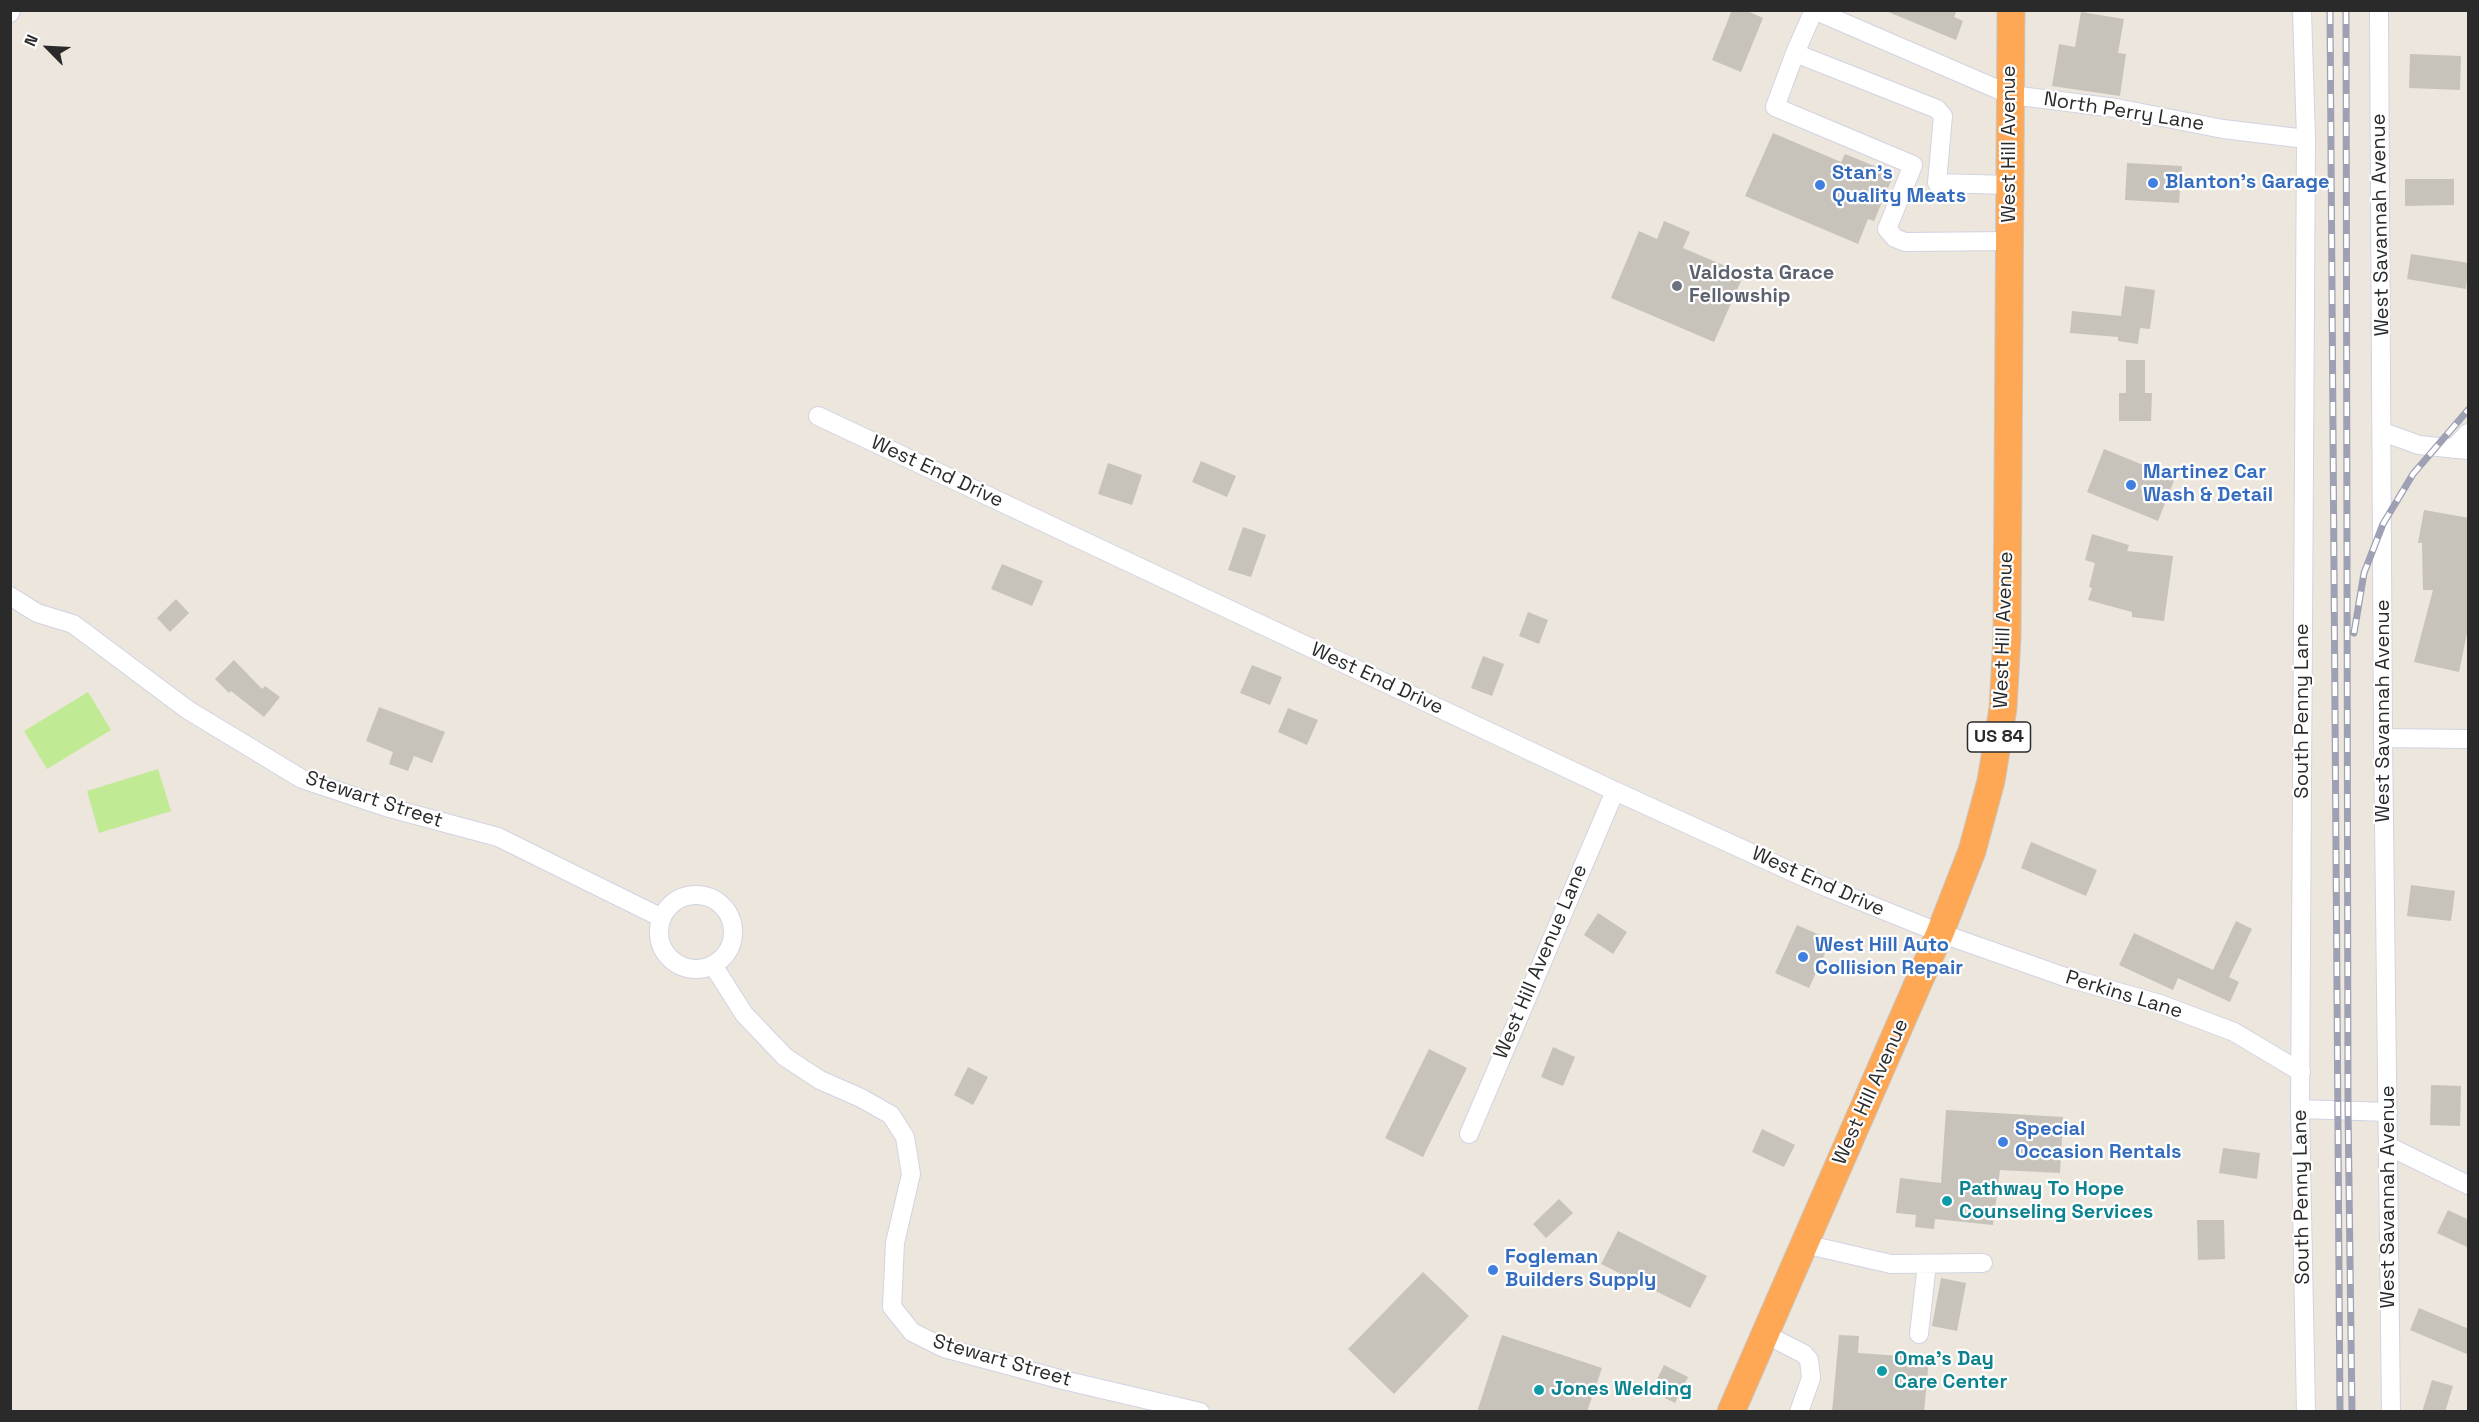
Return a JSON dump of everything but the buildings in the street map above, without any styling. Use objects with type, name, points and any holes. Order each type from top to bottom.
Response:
[{"type":"highway","name":"West Hill Avenue","points":[[1737,1409],[1765,1334],[1940,933],[1972,851],[1991,781],[2003,708],[2007,637],[2011,10]]},
{"type":"street","points":[[1814,10],[1775,107],[1913,165],[1937,183],[2010,185]]},
{"type":"street","name":"North Perry Lane","points":[[1814,10],[2011,94],[2116,108],[2223,129],[2306,139]]},
{"type":"street","name":"South Penny Lane","points":[[2302,10],[2306,139],[2300,1109],[2306,1412]]},
{"type":"street","name":"West Savannah Avenue","points":[[2379,10],[2383,738],[2391,1412]]},
{"type":"street","points":[[1795,53],[1938,109],[1943,116],[1937,183]]},
{"type":"street","points":[[1913,165],[1887,229],[1895,238],[1905,242],[2010,241]]},
{"type":"street","name":"West End Drive","points":[[818,416],[1821,885],[1940,933]]},
{"type":"street","points":[[2383,432],[2419,445],[2461,450],[2469,433]]},
{"type":"street","name":"Stewart Street","points":[[10,596],[37,613],[74,624],[188,710],[302,779],[386,807],[498,837],[662,918]]},
{"type":"street","points":[[2383,738],[2469,739]]},
{"type":"street","name":"West Hill Avenue Lane","points":[[1469,1134],[1615,790]]},
{"type":"street","points":[[690,895],[704,896],[716,901],[732,920],[733,935],[730,948],[723,958],[713,965],[700,969],[688,969],[667,956],[661,944],[659,931],[662,918],[669,907],[678,900],[690,895]]},
{"type":"street","name":"Perkins Lane","points":[[1940,933],[2065,977],[2160,1004],[2234,1032],[2301,1072]]},
{"type":"street","name":"Stewart Street","points":[[713,965],[744,1014],[785,1057],[819,1080],[861,1098],[891,1115],[904,1137],[911,1174],[895,1243],[892,1307],[912,1332],[955,1351],[1063,1380],[1200,1412]]},
{"type":"street","points":[[2300,1109],[2388,1112]]},
{"type":"street","points":[[2388,1146],[2469,1185]]},
{"type":"street","points":[[1804,1244],[1892,1264],[1983,1263]]},
{"type":"street","points":[[1919,1334],[1927,1264]]},
{"type":"street","points":[[1765,1334],[1804,1354],[1809,1360],[1811,1378],[1799,1412]]},
{"type":"green space","points":[[88,692],[111,730],[47,769],[24,731]]},
{"type":"green space","points":[[158,769],[171,811],[99,833],[87,791]]},
{"type":"railway","points":[[2330,10],[2340,1412]]},
{"type":"railway","points":[[2346,10],[2348,1109],[2352,1412]]},
{"type":"railway","points":[[2354,633],[2364,573],[2383,524],[2413,474],[2468,410]]},
{"type":"place","name":"Blanton's Garage","points":[[2153,183]]},
{"type":"place","name":"Stan's Quality Meats","points":[[1820,185]]},
{"type":"place","name":"Valdosta Grace Fellowship","points":[[1677,286]]},
{"type":"place","name":"Martinez Car Wash & Detail","points":[[2131,485]]},
{"type":"place","name":"West Hill Auto Collision Repair","points":[[1803,957]]},
{"type":"place","name":"Special Occasion Rentals","points":[[2003,1142]]},
{"type":"place","name":"Pathway To Hope Counseling Services","points":[[1947,1201]]},
{"type":"place","name":"Fogleman Builders Supply","points":[[1493,1270]]},
{"type":"place","name":"Oma's Day Care Center","points":[[1882,1371]]},
{"type":"place","name":"Jones Welding","points":[[1539,1390]]}]
